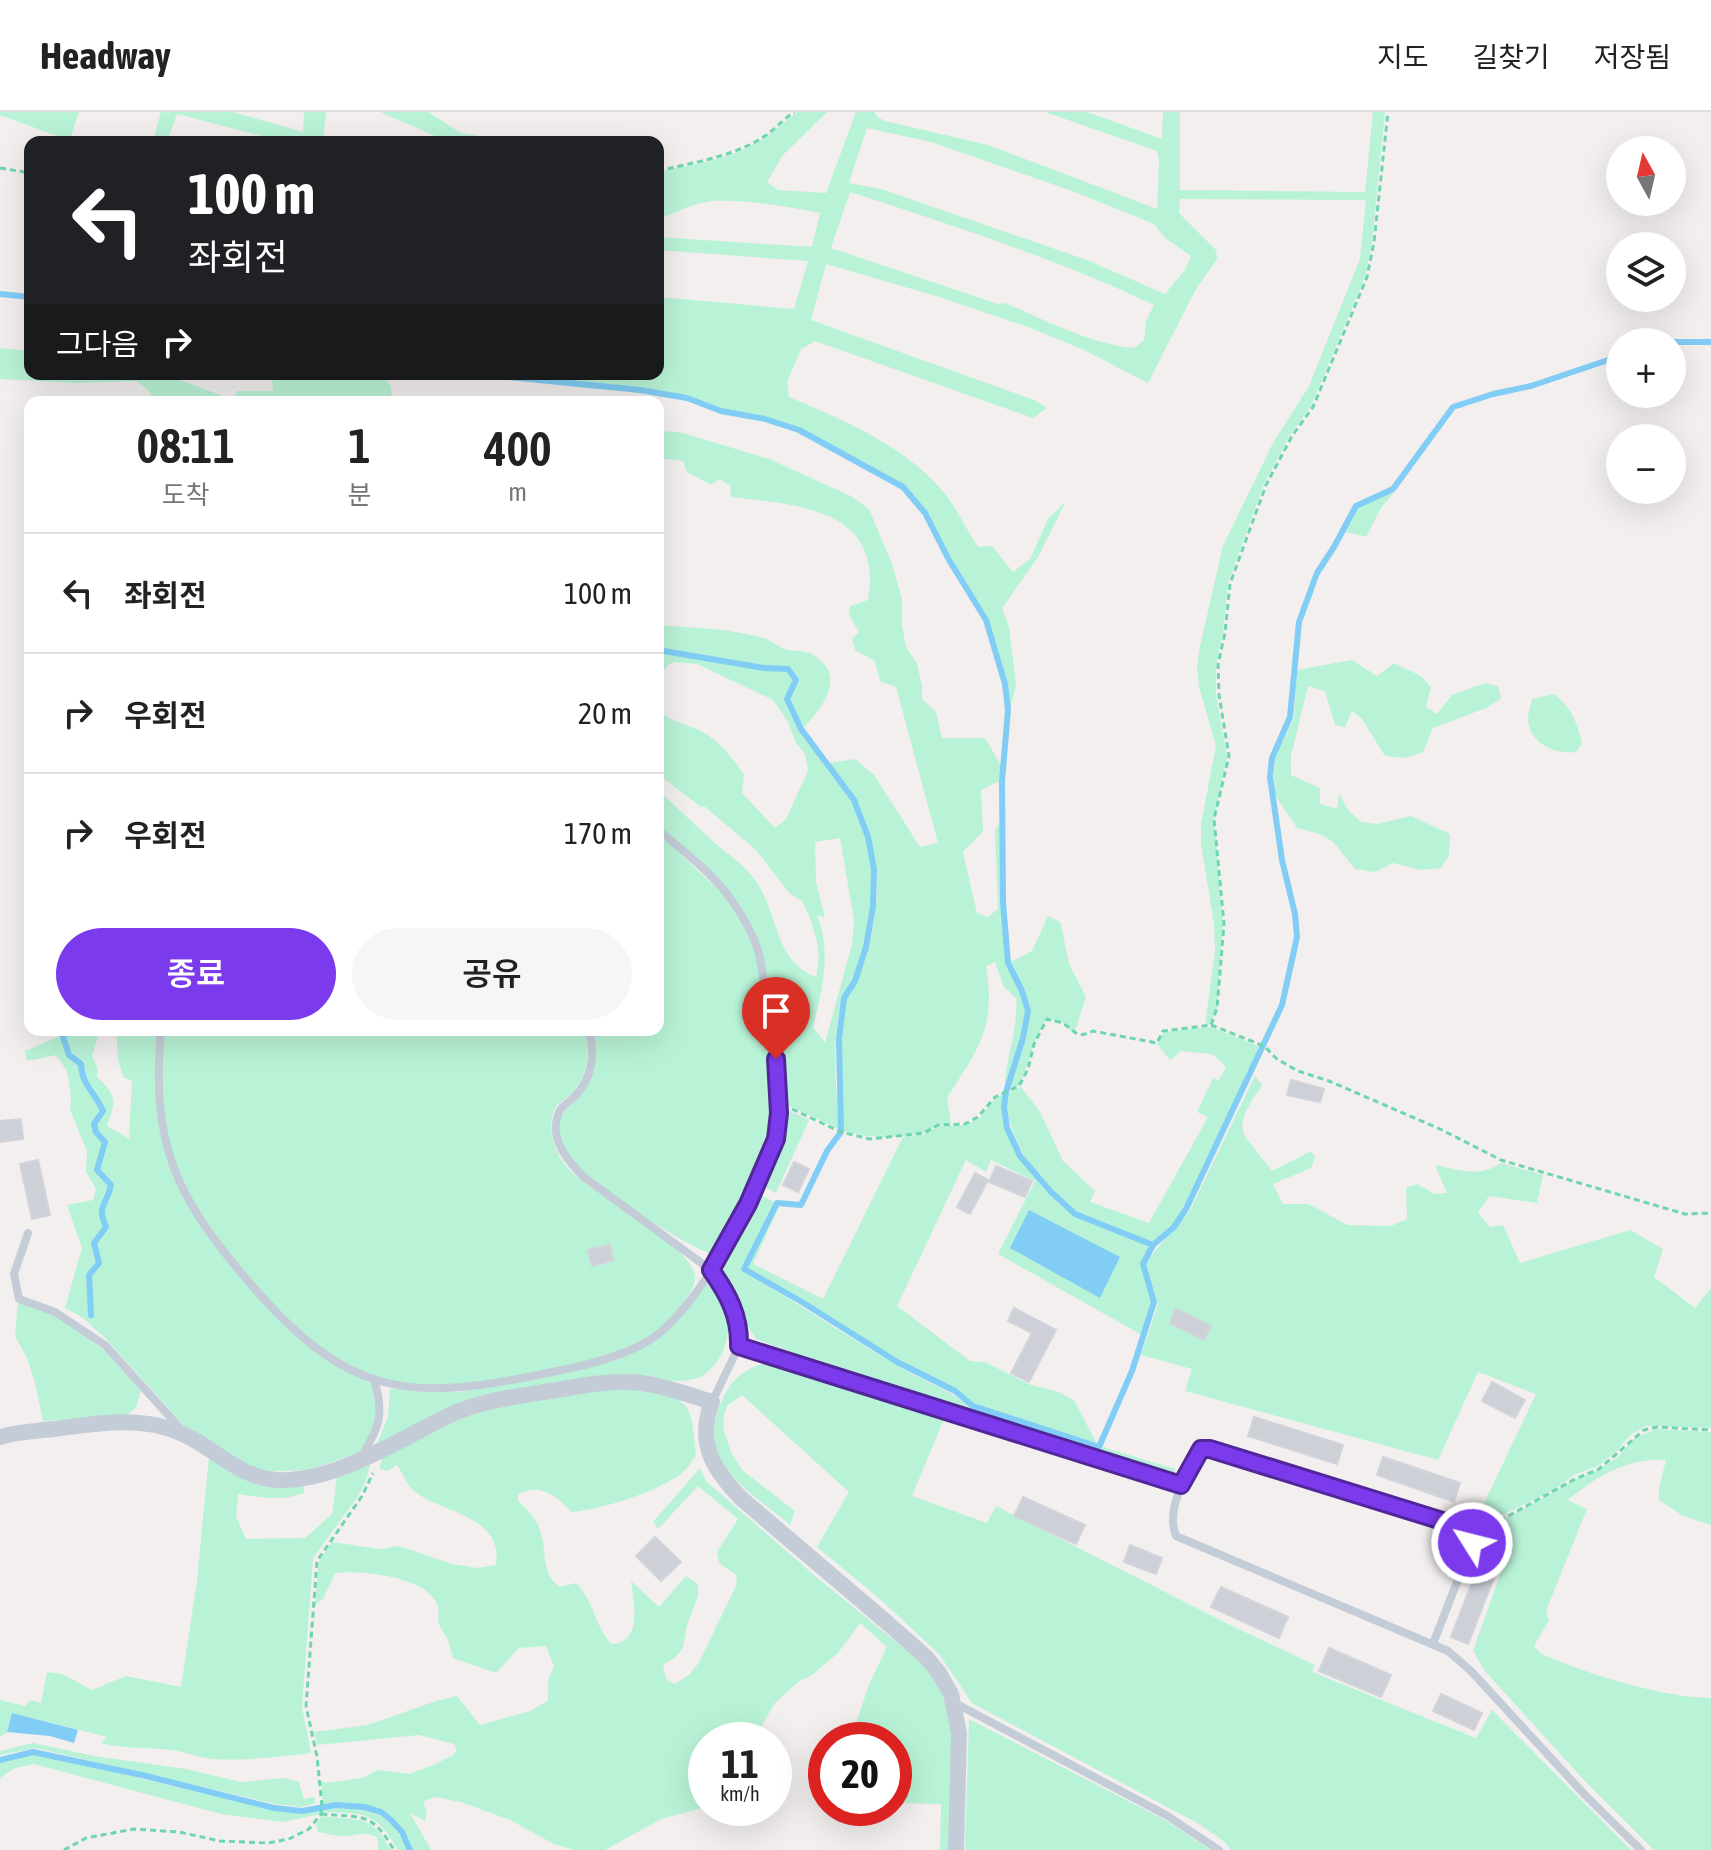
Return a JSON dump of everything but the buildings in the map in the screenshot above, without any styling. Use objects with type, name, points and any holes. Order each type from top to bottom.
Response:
[{"type":"street","points":[[0,1437],[105,1422],[137,1422],[168,1428],[187,1436],[231,1466],[254,1476],[278,1480],[328,1472],[471,1406],[599,1383],[631,1382],[712,1402],[705,1431],[712,1464],[722,1479],[926,1657],[939,1673],[954,1702],[959,1733],[956,1850]]},
{"type":"lane","points":[[161,1036],[158,1107],[178,1182],[191,1207],[273,1311],[333,1361],[374,1380],[421,1389],[451,1389],[494,1384],[605,1359],[661,1333],[711,1270],[748,1204],[776,1139],[776,1059],[757,949],[729,896],[664,836]]},
{"type":"lane","points":[[590,1036],[592,1066],[577,1095],[559,1109],[555,1127],[560,1146],[569,1163],[585,1178],[711,1270],[726,1291],[735,1313],[739,1346],[712,1402]]},
{"type":"lane","points":[[28,1233],[14,1274],[19,1299],[55,1312],[105,1345],[187,1436]]},
{"type":"lane","points":[[739,1346],[1181,1485]]},
{"type":"lane","points":[[360,1459],[379,1422],[379,1396],[374,1380]]},
{"type":"lane","points":[[1433,1644],[1472,1543],[1473,1535],[1465,1528],[1210,1449],[1201,1449],[1181,1485],[1173,1515],[1172,1527],[1176,1536],[1448,1651],[1471,1671],[1584,1794],[1641,1850]]},
{"type":"lane","points":[[954,1702],[1166,1815],[1219,1850]]},
{"type":"path","points":[[664,170],[721,157],[745,147],[766,135],[794,112]]},
{"type":"path","points":[[1211,1025],[1217,1008],[1224,924],[1214,819],[1229,756],[1219,695],[1218,664],[1230,584],[1266,485],[1292,436],[1313,407],[1367,277],[1374,242],[1388,112]]},
{"type":"path","points":[[0,168],[24,172]]},
{"type":"path","points":[[778,1102],[841,1132],[870,1139],[924,1133],[938,1125],[965,1124],[978,1117],[995,1097],[1019,1086],[1047,1019],[1061,1023],[1074,1035],[1084,1036],[1093,1031],[1157,1043],[1163,1031],[1211,1025],[1264,1046],[1277,1059],[1298,1071],[1329,1081],[1440,1129],[1501,1160],[1685,1214],[1711,1213]]},
{"type":"path","points":[[1465,1528],[1501,1520],[1599,1469],[1644,1430],[1657,1427],[1711,1430]]},
{"type":"path","points":[[64,1850],[86,1838],[134,1829],[179,1832],[220,1841],[268,1843],[289,1839],[309,1829],[321,1814],[317,1757],[306,1706],[317,1561],[362,1496],[380,1450]]},
{"type":"path","points":[[321,1814],[362,1817],[381,1828],[394,1850]]},
{"type":"green space","points":[[0,112],[79,112],[71,136],[57,136],[0,115]]},
{"type":"green space","points":[[161,112],[233,112],[303,132],[304,112],[326,112],[324,136],[262,136],[177,114],[169,136],[155,136]]},
{"type":"green space","points":[[380,112],[428,112],[461,133],[479,136],[435,136]]},
{"type":"green space","points":[[797,112],[827,112],[783,155],[767,182],[778,190],[826,193],[856,112],[875,112],[885,121],[988,145],[1157,209],[1157,151],[1045,112],[1087,112],[1162,139],[1163,112],[1180,112],[1180,190],[1365,192],[1373,112],[1385,112],[1372,242],[1365,277],[1311,406],[1290,435],[1264,484],[1228,583],[1216,664],[1216,695],[1227,757],[1214,820],[1223,924],[1217,1008],[1211,1024],[1205,1025],[1215,951],[1214,924],[1201,844],[1201,824],[1216,746],[1199,687],[1197,667],[1200,646],[1223,546],[1273,443],[1309,386],[1360,259],[1366,200],[1180,199],[1179,213],[1216,250],[1217,259],[1196,289],[1148,383],[1084,350],[1028,327],[826,264],[811,320],[1034,400],[1047,408],[1033,418],[815,341],[801,349],[787,382],[789,397],[890,446],[926,473],[956,510],[978,547],[992,546],[1013,572],[1030,559],[1048,519],[1066,501],[1038,557],[1002,608],[1009,627],[1016,685],[1010,710],[1006,684],[987,620],[950,559],[927,512],[903,486],[800,429],[766,418],[721,409],[688,397],[550,380],[664,380],[664,298],[794,309],[808,261],[664,250],[664,237],[812,247],[820,213],[753,202],[712,201],[664,217],[664,171],[714,160],[742,150],[767,136]],"holes":[[[867,128],[931,142],[1072,191],[1154,224],[1165,238],[1191,256],[1185,270],[1165,294],[1087,260],[881,189],[849,183]],[[850,192],[965,230],[1154,305],[1146,321],[1144,340],[1134,348],[1101,342],[1005,303],[998,304],[831,248]]]},
{"type":"green space","points":[[0,348],[24,350],[24,380],[180,380],[223,396],[152,396],[136,381],[77,383],[0,379]]},
{"type":"green space","points":[[272,380],[387,380],[392,396],[234,396],[238,391],[273,391]]},
{"type":"green space","points":[[664,431],[679,432],[769,459],[851,496],[869,509],[892,564],[902,599],[906,647],[917,664],[922,699],[936,712],[942,738],[985,738],[1002,767],[1001,780],[981,790],[983,831],[963,852],[977,913],[988,917],[998,909],[995,829],[1001,822],[1007,963],[1027,1011],[1023,1037],[1005,1091],[1016,998],[1004,987],[995,962],[986,966],[989,1006],[986,1022],[976,1050],[947,1098],[951,1124],[921,1133],[891,1137],[843,1131],[840,1066],[843,1018],[847,997],[864,963],[871,936],[877,883],[869,833],[845,785],[828,763],[855,759],[874,775],[920,847],[938,843],[896,687],[880,681],[875,661],[855,650],[852,639],[859,632],[849,615],[850,606],[868,600],[869,569],[863,546],[849,529],[830,517],[808,509],[731,497],[730,485],[719,479],[711,485],[687,472],[683,461],[664,459]]},
{"type":"green space","points":[[1395,491],[1381,508],[1366,537],[1346,532],[1358,508]]},
{"type":"green space","points":[[664,625],[737,632],[815,656],[829,674],[830,683],[824,702],[803,728],[789,699],[799,680],[789,667],[764,666],[664,649]]},
{"type":"green space","points":[[664,653],[763,670],[787,671],[794,680],[784,699],[789,712],[845,790],[860,820],[870,852],[872,898],[864,944],[854,977],[843,997],[836,1032],[839,1129],[781,1102],[760,949],[731,895],[664,833],[664,796],[751,875],[763,893],[784,948],[802,970],[816,977],[819,959],[817,942],[802,901],[790,894],[756,850],[704,806],[701,807],[664,779],[664,714],[703,732],[724,749],[744,774],[742,793],[775,828],[786,819],[808,771],[805,754],[773,700],[697,664],[669,664],[664,670]],"holes":[[[840,838],[854,920],[852,944],[825,1043],[813,1027],[825,957],[817,915],[825,918],[816,882],[815,842]]]},
{"type":"green space","points":[[1352,660],[1377,676],[1394,663],[1421,676],[1431,687],[1426,707],[1437,714],[1452,695],[1485,683],[1498,686],[1501,699],[1433,728],[1423,752],[1405,758],[1385,756],[1362,719],[1352,711],[1345,727],[1335,725],[1325,691],[1308,686],[1291,756],[1291,775],[1320,788],[1320,804],[1337,809],[1339,793],[1348,810],[1361,822],[1377,824],[1411,816],[1450,834],[1449,856],[1441,868],[1421,870],[1393,863],[1375,872],[1355,869],[1332,841],[1297,828],[1275,795],[1275,758],[1294,718],[1297,670]]},
{"type":"green space","points":[[1554,694],[1565,704],[1576,722],[1582,744],[1576,752],[1544,746],[1529,727],[1532,699]]},
{"type":"green space","points":[[664,839],[727,898],[744,925],[755,950],[773,1059],[774,1138],[728,1239],[715,1255],[684,1241],[618,1199],[570,1158],[563,1145],[559,1123],[589,1083],[596,1048],[594,1036],[664,1036]]},
{"type":"green space","points":[[1048,916],[1061,924],[1069,964],[1086,997],[1074,1034],[1062,1022],[1047,1019],[1019,1086],[1008,1090],[1029,1020],[1024,991],[1009,963],[1032,951]]},
{"type":"green space","points":[[1211,1027],[1261,1047],[1184,1208],[1172,1226],[1152,1243],[1094,1222],[1064,1204],[1038,1177],[1018,1143],[1007,1108],[1008,1093],[1021,1087],[1040,1112],[1063,1161],[1095,1191],[1090,1202],[1149,1223],[1208,1117],[1197,1112],[1213,1078],[1218,1081],[1226,1067],[1212,1054],[1181,1051],[1170,1060],[1157,1044],[1164,1032]]},
{"type":"green space","points":[[60,1036],[67,1057],[79,1065],[84,1084],[101,1111],[92,1123],[94,1133],[103,1143],[95,1170],[108,1186],[99,1208],[104,1227],[91,1242],[96,1262],[86,1274],[89,1315],[92,1317],[91,1275],[101,1264],[96,1244],[108,1227],[105,1209],[113,1185],[100,1169],[107,1141],[98,1131],[97,1124],[106,1111],[88,1083],[83,1063],[71,1054],[65,1036],[98,1036],[92,1056],[98,1069],[97,1077],[113,1099],[107,1126],[129,1139],[132,1081],[123,1077],[116,1036],[159,1036],[157,1107],[177,1183],[205,1233],[302,1338],[332,1363],[370,1383],[375,1392],[376,1417],[369,1437],[356,1454],[308,1470],[259,1472],[189,1431],[106,1339],[82,1317],[65,1308],[82,1248],[67,1205],[93,1200],[96,1189],[86,1172],[87,1151],[70,1110],[67,1071],[56,1055],[27,1061],[25,1051]]},
{"type":"green space","points":[[163,1036],[586,1036],[588,1055],[582,1078],[573,1092],[556,1106],[552,1115],[552,1138],[558,1153],[577,1177],[678,1251],[691,1265],[695,1278],[693,1287],[679,1309],[657,1332],[603,1357],[566,1367],[526,1376],[447,1386],[388,1381],[362,1372],[330,1355],[272,1304],[207,1227],[182,1184],[172,1158],[161,1109]]},
{"type":"green space","points":[[1255,1076],[1262,1085],[1248,1108],[1242,1128],[1249,1141],[1272,1171],[1311,1151],[1315,1157],[1311,1168],[1273,1184],[1283,1204],[1308,1204],[1348,1225],[1391,1226],[1407,1219],[1406,1188],[1417,1184],[1435,1194],[1447,1193],[1435,1165],[1477,1172],[1501,1163],[1543,1175],[1537,1203],[1489,1196],[1478,1213],[1490,1227],[1503,1225],[1520,1263],[1630,1230],[1663,1249],[1654,1277],[1695,1308],[1711,1288],[1711,1428],[1645,1426],[1629,1436],[1618,1450],[1598,1466],[1574,1475],[1552,1491],[1496,1518],[1479,1514],[1536,1394],[1478,1372],[1438,1460],[1185,1391],[1192,1369],[1141,1355],[1158,1304],[1146,1264],[1190,1210]]},
{"type":"green space","points":[[1005,1093],[1007,1127],[1014,1145],[1049,1194],[1076,1216],[1151,1246],[1142,1264],[1152,1303],[1142,1335],[998,1254],[1035,1181],[991,1160],[986,1172],[966,1160],[897,1306],[970,1361],[985,1362],[1031,1385],[1059,1392],[1074,1400],[1098,1446],[974,1404],[956,1390],[897,1361],[745,1268],[780,1205],[753,1264],[823,1299],[903,1137],[925,1134],[939,1126],[965,1125],[979,1119],[996,1097]]},
{"type":"green space","points":[[781,1107],[809,1120],[776,1193],[759,1184],[770,1161]]},
{"type":"green space","points":[[757,1193],[774,1202],[741,1271],[971,1408],[1101,1450],[1103,1447],[1175,1469],[1173,1476],[840,1370],[756,1339],[746,1324],[734,1292],[720,1272]]},
{"type":"green space","points":[[711,1276],[723,1300],[728,1327],[722,1352],[705,1374],[684,1380],[589,1378],[377,1444],[388,1417],[390,1389],[458,1392],[495,1386],[640,1349]]},
{"type":"green space","points":[[18,1301],[55,1314],[103,1349],[141,1391],[136,1408],[125,1416],[43,1421],[27,1358],[15,1336]]},
{"type":"green space","points":[[766,1363],[944,1419],[912,1496],[987,1523],[996,1506],[1315,1665],[1312,1672],[1476,1738],[1492,1710],[1631,1850],[1231,1850],[1225,1842],[1199,1824],[972,1703],[939,1654],[880,1599],[817,1547],[849,1492],[742,1395],[727,1406],[724,1415],[723,1428],[731,1452],[742,1470],[795,1511],[790,1525],[741,1485],[719,1455],[714,1438],[716,1419],[727,1390],[736,1379],[746,1370]]},
{"type":"green space","points":[[633,1387],[666,1395],[684,1404],[692,1421],[696,1455],[684,1471],[661,1486],[598,1508],[571,1512],[547,1492],[532,1490],[518,1495],[518,1501],[532,1515],[539,1528],[550,1576],[560,1587],[576,1583],[582,1589],[611,1644],[628,1637],[632,1629],[631,1581],[659,1607],[686,1576],[698,1584],[698,1596],[687,1625],[683,1648],[675,1658],[665,1663],[663,1669],[667,1680],[674,1684],[689,1675],[698,1664],[737,1584],[736,1575],[719,1563],[717,1552],[738,1519],[698,1486],[658,1529],[653,1522],[700,1468],[706,1481],[815,1576],[933,1672],[949,1710],[952,1733],[952,1850],[940,1850],[941,1804],[912,1803],[912,1722],[856,1722],[870,1682],[887,1647],[860,1623],[838,1653],[775,1703],[764,1722],[688,1722],[688,1812],[661,1819],[605,1850],[574,1850],[554,1844],[510,1820],[437,1797],[423,1801],[427,1813],[425,1821],[410,1813],[431,1850],[413,1850],[397,1825],[377,1810],[353,1804],[323,1804],[321,1781],[362,1778],[378,1770],[409,1774],[453,1755],[457,1750],[454,1744],[419,1735],[317,1745],[314,1732],[368,1725],[457,1696],[480,1725],[530,1711],[548,1701],[548,1680],[554,1666],[546,1646],[519,1648],[496,1673],[453,1658],[439,1624],[438,1606],[421,1588],[407,1582],[376,1574],[335,1573],[323,1599],[315,1605],[319,1561],[332,1542],[380,1549],[399,1546],[452,1564],[477,1568],[496,1565],[496,1548],[481,1526],[414,1491],[397,1465],[387,1471],[379,1469],[384,1452],[448,1420],[517,1401]]},
{"type":"green space","points":[[1656,1429],[1711,1432],[1711,1525],[1683,1516],[1659,1500],[1666,1460],[1626,1465],[1590,1483],[1568,1500],[1587,1509],[1546,1611],[1549,1620],[1534,1646],[1540,1653],[1558,1661],[1624,1683],[1669,1694],[1711,1698],[1711,1850],[1654,1850],[1582,1778],[1485,1671],[1473,1651],[1509,1550],[1490,1544],[1496,1524],[1600,1469],[1619,1456],[1633,1439]]},
{"type":"green space","points":[[209,1456],[232,1473],[253,1483],[276,1487],[304,1484],[304,1493],[288,1497],[263,1498],[238,1494],[236,1516],[246,1539],[305,1538],[332,1514],[337,1475],[371,1461],[358,1496],[313,1558],[302,1707],[311,1753],[212,1759],[174,1751],[101,1743],[107,1737],[12,1713],[7,1732],[0,1737],[0,1700],[25,1706],[30,1700],[41,1703],[47,1672],[62,1674],[92,1690],[126,1676],[181,1687],[197,1580]]},
{"type":"green space","points":[[969,1719],[1165,1820],[1211,1850],[965,1850]]},
{"type":"green space","points":[[33,1743],[94,1756],[186,1769],[241,1782],[285,1778],[299,1782],[304,1799],[315,1797],[315,1803],[302,1807],[275,1804],[36,1748],[0,1755],[0,1751]]},
{"type":"green space","points":[[32,1753],[275,1810],[301,1813],[320,1808],[320,1814],[283,1822],[221,1814],[34,1764],[15,1768],[0,1778],[0,1763],[7,1758]]},
{"type":"green space","points":[[336,1807],[380,1816],[394,1828],[408,1850],[398,1850],[382,1827],[368,1817],[323,1812],[323,1808]]},
{"type":"green space","points":[[322,1816],[355,1819],[370,1824],[391,1850],[379,1850],[377,1837],[372,1835],[342,1836],[318,1832],[316,1824]]},
{"type":"water","points":[[1029,1210],[1120,1257],[1100,1298],[1010,1248]]},
{"type":"water","points":[[12,1713],[78,1730],[74,1743],[50,1736],[7,1732]]},
{"type":"waterway","points":[[0,294],[24,296]]},
{"type":"waterway","points":[[1686,342],[1711,342]]},
{"type":"waterway","points":[[539,380],[687,398],[721,411],[765,419],[799,430],[903,487],[925,513],[949,560],[986,620],[1005,684],[1008,710],[1002,781],[1003,902],[1008,963],[1028,1011],[1006,1092],[1004,1107],[1007,1128],[1020,1156],[1075,1214],[1153,1245],[1174,1227],[1186,1209],[1282,1005],[1297,937],[1270,777],[1272,758],[1290,717],[1299,622],[1317,573],[1356,506],[1393,489],[1453,407],[1531,386],[1606,361]]},
{"type":"waterway","points":[[664,651],[764,668],[788,669],[796,680],[787,699],[801,729],[854,800],[868,837],[874,869],[873,907],[866,947],[855,981],[844,998],[839,1039],[841,1132],[827,1151],[801,1205],[777,1203],[744,1269],[897,1362],[955,1391],[973,1406],[1099,1447],[1132,1371],[1154,1302],[1143,1264],[1153,1245]]},
{"type":"waterway","points":[[63,1036],[69,1055],[81,1064],[86,1084],[103,1111],[94,1124],[96,1132],[105,1142],[97,1170],[111,1185],[102,1209],[106,1227],[94,1243],[99,1263],[89,1275],[91,1315]]},
{"type":"waterway","points":[[0,1760],[33,1752],[274,1808],[302,1811],[336,1805],[364,1807],[381,1812],[391,1820],[402,1832],[410,1850]]},
{"type":"route","points":[[776,1059],[779,1113],[776,1139],[748,1204],[711,1270],[726,1291],[735,1313],[739,1346],[1181,1485],[1201,1449],[1210,1449],[1465,1528],[1473,1535],[1472,1543]]}]
